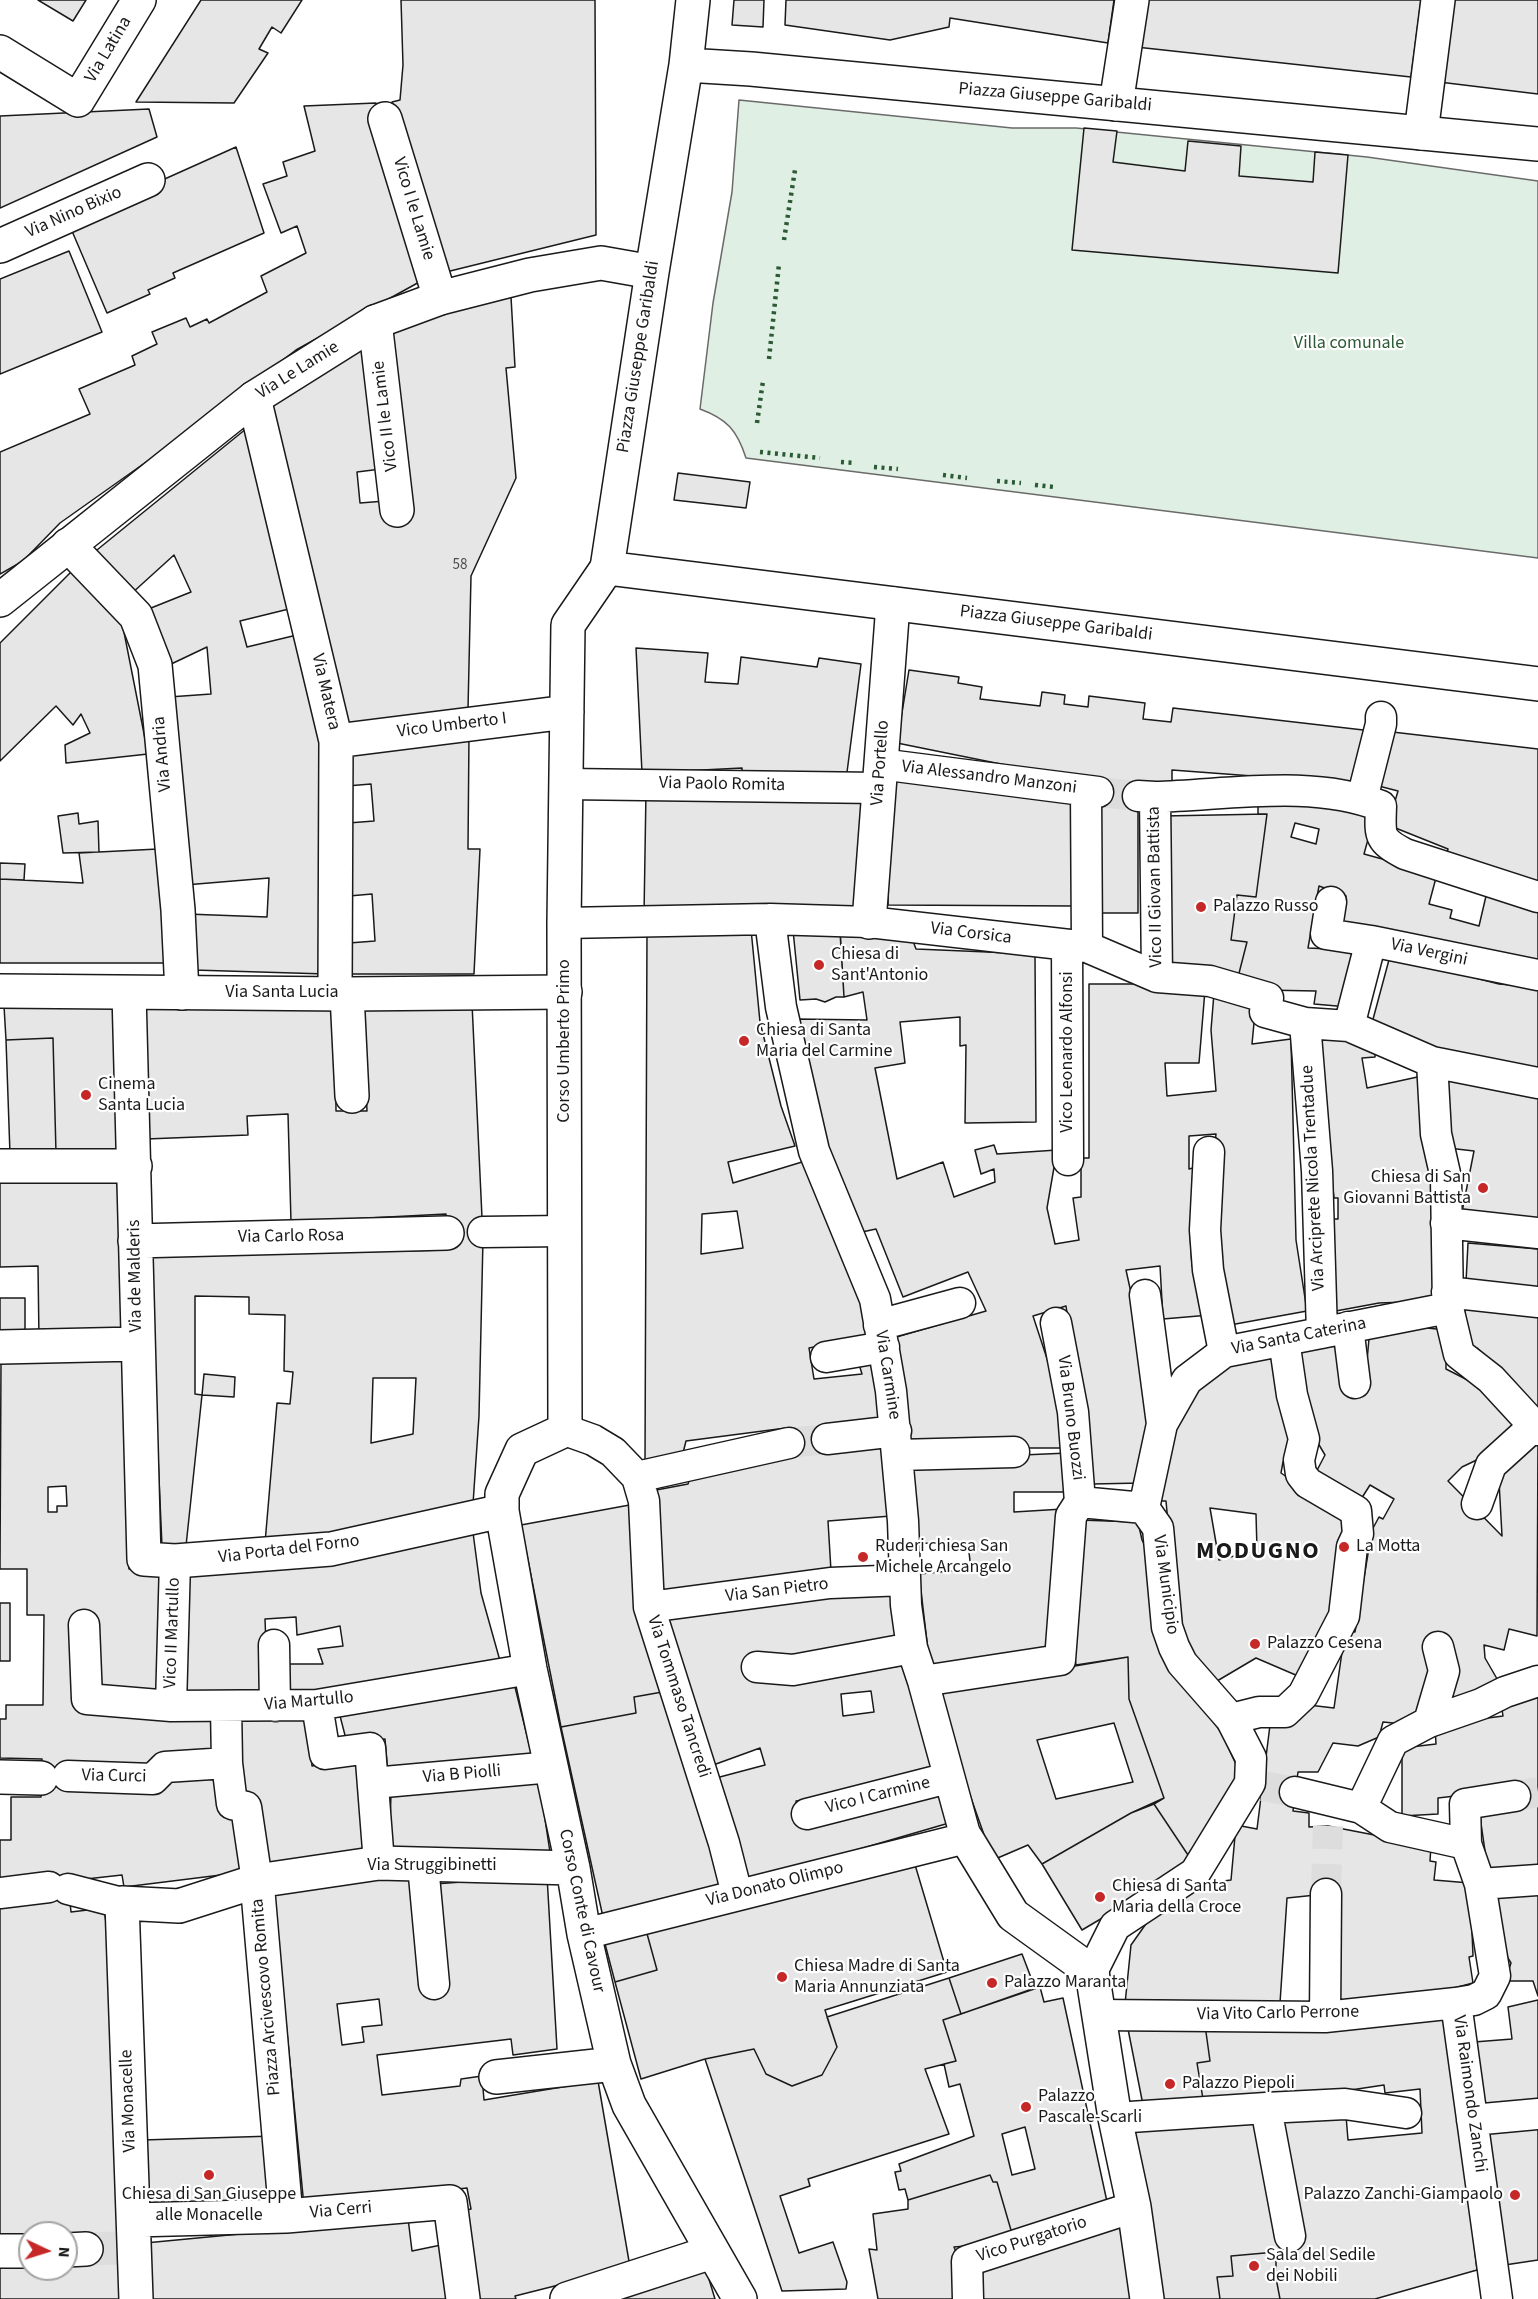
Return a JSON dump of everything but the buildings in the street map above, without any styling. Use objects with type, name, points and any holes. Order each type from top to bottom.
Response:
[{"type":"street","name":"Via Latina","points":[[0,52],[78,100],[139,0]]},
{"type":"street","points":[[686,65],[693,0]]},
{"type":"street","points":[[1116,104],[1132,0]]},
{"type":"street","points":[[1421,133],[1438,0]]},
{"type":"street","name":"Piazza Giuseppe Garibaldi","points":[[1538,144],[752,69],[686,65],[607,568],[1538,684]]},
{"type":"street","name":"Vico I le Lamie","points":[[385,120],[440,297]]},
{"type":"street","name":"Via Nino Bixio","points":[[0,246],[148,180]]},
{"type":"street","name":"Via Le Lamie","points":[[0,600],[254,398],[375,322],[440,297],[530,275],[601,263],[652,272]]},
{"type":"street","name":"Vico II le Lamie","points":[[375,322],[397,510]]},
{"type":"street","name":"Via Matera","points":[[254,398],[336,741],[341,993],[352,1096]]},
{"type":"street","name":"Via Andria","points":[[68,545],[136,616],[155,665],[177,899],[182,993]]},
{"type":"street","name":"Corso Umberto Primo","points":[[565,1431],[564,923],[568,625],[607,568]]},
{"type":"street","name":"Via Portello","points":[[869,922],[893,604]]},
{"type":"street","name":"Vico Umberto I","points":[[336,741],[567,712]]},
{"type":"street","points":[[1381,717],[1362,799],[1382,806],[1380,831],[1387,844],[1405,854],[1538,897]]},
{"type":"street","name":"Via Paolo Romita","points":[[566,784],[879,776]]},
{"type":"street","name":"Via Alessandro Manzoni","points":[[879,776],[1092,791]]},
{"type":"street","name":"Vico II Giovan Battista","points":[[1157,977],[1146,796],[1306,790],[1362,799]]},
{"type":"street","name":"Vico Leonardo Alfonsi","points":[[1068,1160],[1077,946],[1092,791]]},
{"type":"street","points":[[1331,902],[1326,934],[1371,941]]},
{"type":"street","name":"Via Corsica","points":[[564,923],[770,919],[869,922],[1077,946],[1157,977],[1210,981],[1268,998],[1265,1012],[1305,1023],[1349,1026],[1432,1062],[1538,1083]]},
{"type":"street","name":"Via Carmine","points":[[770,919],[781,1007],[814,1150],[875,1299],[897,1443],[906,1605],[912,1648],[966,1839]]},
{"type":"street","name":"Via Vergini","points":[[1349,1026],[1371,941],[1538,975]]},
{"type":"street","name":"Via Santa Lucia","points":[[0,991],[565,992]]},
{"type":"street","name":"Via de Malderis","points":[[129,993],[135,1166],[137,1344],[160,1560]]},
{"type":"street","name":"Via Arciprete Nicola Trentadue","points":[[1305,1023],[1317,1171],[1335,1330],[1355,1383]]},
{"type":"street","points":[[1432,1062],[1437,1134],[1446,1178],[1448,1300],[1459,1354],[1491,1379],[1536,1428],[1491,1465],[1477,1504]]},
{"type":"street","points":[[1209,1152],[1205,1230],[1208,1270],[1224,1352]]},
{"type":"street","points":[[0,1166],[135,1166]]},
{"type":"street","points":[[1446,1223],[1538,1233]]},
{"type":"street","points":[[483,1232],[564,1231]]},
{"type":"street","name":"Via Carlo Rosa","points":[[135,1240],[447,1233]]},
{"type":"street","points":[[1145,1295],[1162,1424]]},
{"type":"street","name":"Via Santa Caterina","points":[[1144,1508],[1162,1424],[1187,1380],[1224,1352],[1335,1330],[1448,1300],[1538,1302]]},
{"type":"street","points":[[826,1357],[960,1303]]},
{"type":"street","name":"Via Bruno Buozzi","points":[[923,1681],[1060,1660],[1071,1516],[1080,1502],[1072,1412],[1056,1323]]},
{"type":"street","points":[[1231,1719],[1259,1712],[1285,1712],[1303,1695],[1344,1616],[1352,1547],[1358,1534],[1356,1511],[1308,1483],[1301,1474],[1299,1460],[1304,1439],[1292,1395],[1284,1340]]},
{"type":"street","points":[[0,1347],[137,1344]]},
{"type":"street","points":[[502,1503],[522,1450],[565,1431]]},
{"type":"street","name":"Via Tommaso Tancredi","points":[[565,1431],[593,1440],[619,1455],[637,1477],[644,1501],[649,1607],[724,1843],[737,1894]]},
{"type":"street","points":[[827,1439],[1014,1452]]},
{"type":"street","points":[[637,1477],[789,1443]]},
{"type":"street","points":[[1080,1502],[1144,1508]]},
{"type":"street","name":"Via Porta del Forno","points":[[160,1560],[331,1549],[502,1503]]},
{"type":"street","name":"Corso Conte di Cavour","points":[[502,1503],[530,1669],[573,1868],[584,1934],[614,2064],[629,2105],[712,2252],[745,2298]]},
{"type":"street","name":"Via Municipio","points":[[1092,1972],[1114,1926],[1196,1874],[1256,1785],[1251,1758],[1231,1719],[1182,1663],[1174,1647],[1167,1627],[1158,1528],[1144,1508]]},
{"type":"street","name":"Vico II Martullo","points":[[160,1560],[171,1706]]},
{"type":"street","name":"Via San Pietro","points":[[649,1607],[830,1583],[906,1580]]},
{"type":"street","name":"Via Martullo","points":[[84,1625],[87,1698],[171,1706],[317,1705],[530,1669]]},
{"type":"street","points":[[274,1645],[275,1706]]},
{"type":"street","points":[[1429,1722],[1444,1671],[1438,1647]]},
{"type":"street","points":[[757,1667],[793,1670],[912,1648]]},
{"type":"street","points":[[1361,1808],[1393,1741],[1429,1722],[1538,1681]]},
{"type":"street","points":[[317,1705],[325,1754],[370,1748],[379,1863]]},
{"type":"street","points":[[226,1707],[227,1763],[232,1804],[246,1807],[257,1881]]},
{"type":"street","name":"Via Curci","points":[[0,1777],[153,1779],[165,1767],[227,1763]]},
{"type":"street","name":"Via B Piolli","points":[[373,1783],[552,1767]]},
{"type":"street","name":"Vico I Carmine","points":[[807,1814],[948,1778]]},
{"type":"street","points":[[1295,1792],[1330,1813],[1361,1808],[1390,1827],[1466,1844]]},
{"type":"street","name":"Via Raimondo Zanchi","points":[[1497,2299],[1456,2003],[1474,2000],[1486,1994],[1495,1976],[1480,1884],[1466,1844],[1465,1804],[1515,1796]]},
{"type":"street","points":[[966,1839],[1013,1915],[1092,1972],[1115,2118],[1134,2207],[1147,2299]]},
{"type":"street","name":"Via Donato Olimpo","points":[[584,1934],[737,1894],[966,1839]]},
{"type":"street","name":"Via Struggibinetti","points":[[257,1881],[379,1863],[573,1868]]},
{"type":"street","points":[[423,1865],[434,1984]]},
{"type":"street","points":[[1480,1884],[1538,1880]]},
{"type":"street","name":"Piazza Arcivescovo Romita","points":[[122,1903],[179,1905],[257,1881],[286,2216]]},
{"type":"street","points":[[0,1893],[59,1888],[122,1903]]},
{"type":"street","points":[[1325,2017],[1326,1894]]},
{"type":"street","name":"Via Monacelle","points":[[122,1903],[130,2239],[136,2299]]},
{"type":"street","name":"Via Vito Carlo Perrone","points":[[1099,2014],[1325,2017],[1456,2003]]},
{"type":"street","points":[[496,2077],[614,2064]]},
{"type":"street","points":[[1115,2118],[1345,2104],[1406,2113]]},
{"type":"street","points":[[1266,2108],[1290,2236]]},
{"type":"street","points":[[1472,2120],[1538,2114]]},
{"type":"street","name":"Via Cerri","points":[[130,2239],[286,2216],[450,2202],[463,2299]]},
{"type":"street","name":"Vico Purgatorio","points":[[968,2299],[967,2261],[1134,2207]]},
{"type":"street","points":[[0,2252],[18,2251]]},
{"type":"street","points":[[567,2299],[712,2252]]},
{"type":"green space","name":"Villa comunale","points":[[739,100],[1012,128],[1076,128],[1367,157],[1538,181],[1538,558],[746,458],[739,440],[730,427],[717,417],[700,409],[713,303],[732,192]]},
{"type":"tunnel","points":[[1098,792],[1138,796]]},
{"type":"tunnel","points":[[789,1443],[827,1439]]},
{"type":"tunnel","points":[[1263,1786],[1295,1792]]},
{"type":"tunnel","points":[[1515,1796],[1538,1792]]},
{"type":"tunnel","points":[[1326,1894],[1328,1826]]},
{"type":"tunnel","points":[[86,2249],[122,2248]]},
{"type":"hedge","points":[[784,240],[795,170]]},
{"type":"hedge","points":[[769,359],[779,264]]},
{"type":"hedge","points":[[757,423],[763,381]]},
{"type":"hedge","points":[[760,452],[820,458]]},
{"type":"hedge","points":[[841,462],[856,463]]},
{"type":"hedge","points":[[874,467],[898,469]]},
{"type":"hedge","points":[[943,475],[967,478]]},
{"type":"hedge","points":[[997,481],[1021,483]]},
{"type":"hedge","points":[[1035,485],[1054,487]]},
{"type":"place","name":"Palazzo Russo","points":[[1201,907]]},
{"type":"place","name":"Chiesa di Sant'Antonio","points":[[819,965]]},
{"type":"place","name":"Chiesa di Santa Maria del Carmine","points":[[744,1041]]},
{"type":"place","name":"Cinema Santa Lucia","points":[[86,1095]]},
{"type":"place","name":"Chiesa di San Giovanni Battista","points":[[1483,1188]]},
{"type":"place","name":"La Motta","points":[[1344,1547]]},
{"type":"place","name":"Ruderi chiesa San Michele Arcangelo","points":[[863,1557]]},
{"type":"place","name":"Palazzo Cesena","points":[[1255,1644]]},
{"type":"place","name":"Chiesa di Santa Maria della Croce","points":[[1100,1897]]},
{"type":"place","name":"Chiesa Madre di Santa Maria Annunziata","points":[[782,1977]]},
{"type":"place","name":"Palazzo Maranta","points":[[992,1983]]},
{"type":"place","name":"Palazzo Piepoli","points":[[1170,2084]]},
{"type":"place","name":"Palazzo Pascale-Scarli","points":[[1026,2107]]},
{"type":"place","name":"Chiesa di San Giuseppe alle Monacelle","points":[[209,2175]]},
{"type":"place","name":"Palazzo Zanchi-Giampaolo","points":[[1515,2195]]},
{"type":"place","name":"Sala del Sedile dei Nobili","points":[[1254,2266]]},
{"type":"district","name":"MODUGNO","points":[[1258,1553]]}]
